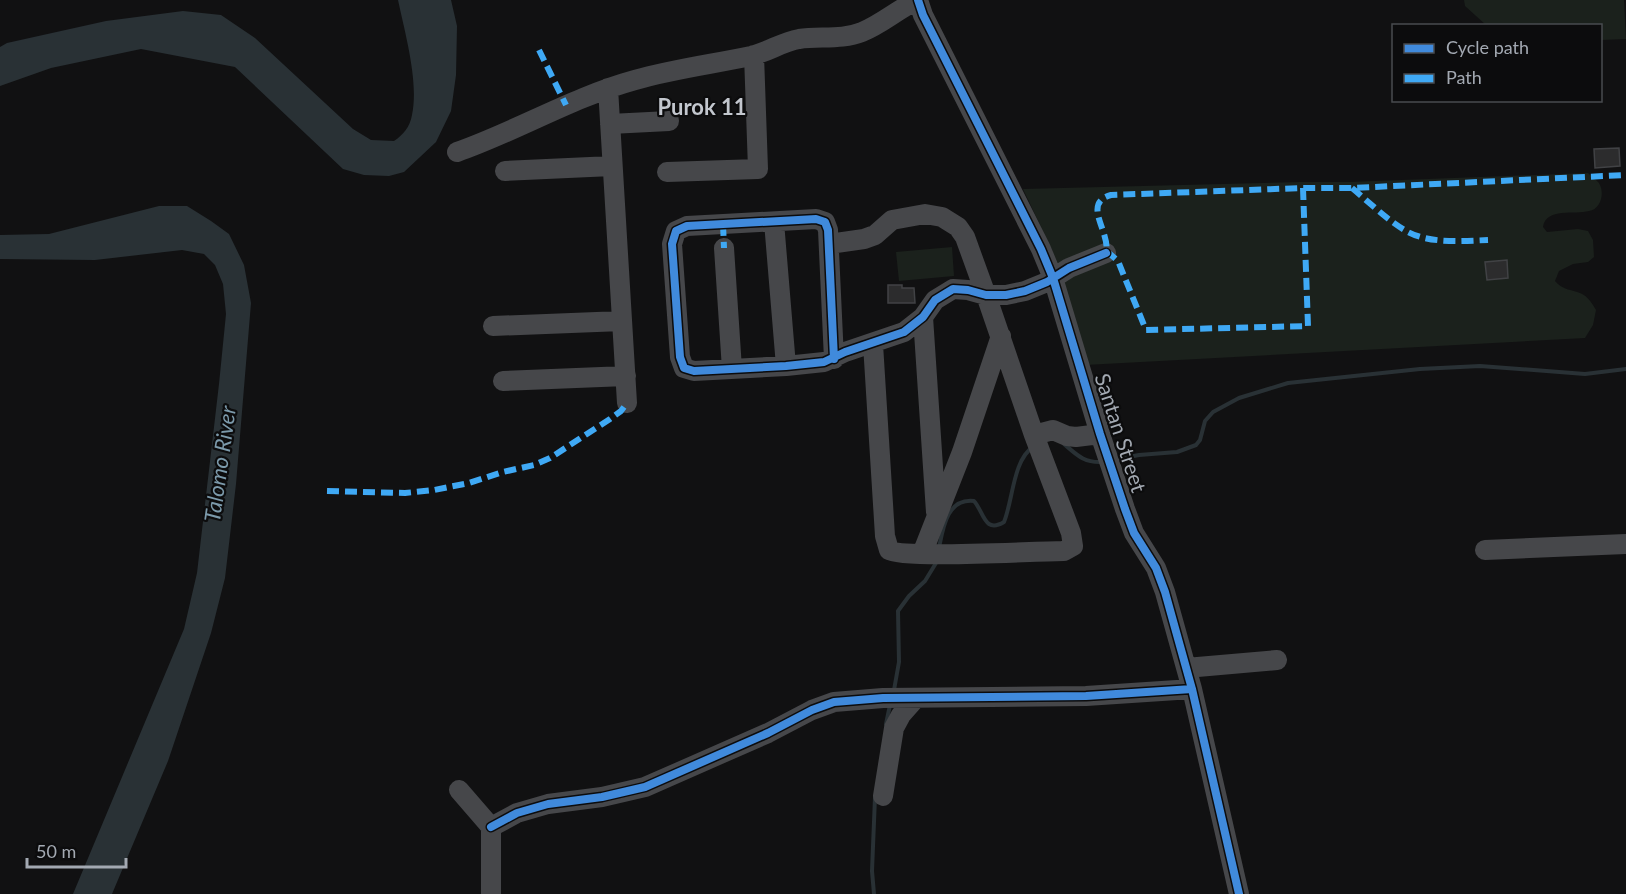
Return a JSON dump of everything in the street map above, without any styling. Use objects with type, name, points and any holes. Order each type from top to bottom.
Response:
[{"type":"street","points":[[457,152],[505,134],[608,88],[662,73],[754,55],[796,40],[849,36],[862,32],[898,9],[918,0]]},
{"type":"street","name":"Santan Street","points":[[918,0],[923,15],[1041,249],[1053,278],[1100,434],[1134,532],[1156,568],[1192,688],[1239,894]]},
{"type":"street","points":[[667,172],[758,169],[754,55]]},
{"type":"street","points":[[608,88],[627,403]]},
{"type":"street","points":[[610,124],[669,121]]},
{"type":"street","points":[[505,171],[612,166]]},
{"type":"street","points":[[829,244],[864,239],[874,235],[892,220],[925,214],[942,217],[958,227],[965,237],[1001,336],[1034,435],[1071,533],[1073,546],[1064,551],[922,554],[898,554],[886,547],[873,344]]},
{"type":"street","points":[[834,358],[829,244],[827,225],[822,220],[687,226],[676,231],[673,236],[682,364],[688,370],[694,371],[812,364],[834,358],[904,332],[923,317],[935,300],[952,289],[960,288],[986,295],[1006,295],[1025,291],[1069,268],[1106,253]]},
{"type":"street","points":[[774,222],[786,366]]},
{"type":"street","points":[[724,248],[732,369]]},
{"type":"street","points":[[923,317],[936,520]]},
{"type":"street","points":[[493,326],[622,321]]},
{"type":"street","points":[[922,554],[978,406],[1001,336]]},
{"type":"street","points":[[503,381],[626,376]]},
{"type":"street","points":[[1034,435],[1053,430],[1076,437],[1100,434]]},
{"type":"street","points":[[1485,550],[1626,544]]},
{"type":"street","points":[[1186,668],[1277,660]]},
{"type":"street","points":[[491,827],[517,813],[548,804],[602,797],[645,787],[834,702],[858,699],[1086,696],[1192,688]]},
{"type":"street","points":[[883,796],[894,728],[916,698]]},
{"type":"street","points":[[459,790],[491,827],[491,894]]},
{"type":"shaded area","points":[[1464,0],[1624,0],[1626,39],[1602,40],[1602,24],[1485,24],[1465,6]]},
{"type":"shaded area","points":[[1588,173],[1601,187],[1599,204],[1593,210],[1555,214],[1545,221],[1543,227],[1547,232],[1578,229],[1588,231],[1593,240],[1594,257],[1588,262],[1573,264],[1559,271],[1555,281],[1560,286],[1586,296],[1596,310],[1593,325],[1585,338],[1085,365],[1052,250],[1023,189],[1349,182]]},
{"type":"shaded area","points":[[952,247],[954,276],[899,281],[896,252]]},
{"type":"water","points":[[398,0],[451,0],[457,26],[456,75],[451,111],[436,142],[404,172],[389,176],[364,175],[343,169],[235,67],[141,49],[51,68],[0,86],[0,47],[7,43],[106,21],[183,11],[221,15],[255,38],[353,129],[371,140],[394,141],[408,127],[414,102],[410,58]]},
{"type":"water","name":"Talomo River","points":[[159,206],[187,206],[229,234],[244,265],[251,303],[236,484],[225,578],[211,633],[168,761],[112,894],[73,894],[184,629],[197,573],[219,384],[226,314],[223,284],[215,265],[204,254],[182,250],[95,260],[0,259],[0,235],[49,234]]},
{"type":"building","points":[[1619,148],[1620,166],[1595,168],[1594,149]]},
{"type":"building","points":[[1507,260],[1508,278],[1487,280],[1485,262]]},
{"type":"building","points":[[888,285],[914,288],[915,303],[888,303]]},
{"type":"waterway","points":[[1118,459],[1177,452],[1196,445],[1200,440],[1205,421],[1213,412],[1239,398],[1288,383],[1420,369],[1480,366],[1585,374],[1626,369]]},
{"type":"waterway","points":[[1064,444],[1085,460],[1102,462]]},
{"type":"waterway","points":[[939,548],[948,516],[952,509],[965,501],[974,501],[988,524],[997,525],[1004,522],[1017,471],[1026,453],[1033,447]]},
{"type":"waterway","points":[[894,690],[899,662],[898,611],[909,596],[925,581],[936,563]]},
{"type":"waterway","points":[[886,724],[890,705]]},
{"type":"waterway","points":[[874,894],[872,871],[875,797]]},
{"type":"marked path","points":[[539,50],[566,105]]},
{"type":"marked path","points":[[1303,188],[1308,326],[1146,330],[1118,261],[1106,253],[1098,204],[1102,199],[1111,195],[1303,188],[1352,188],[1626,175]]},
{"type":"marked path","points":[[1352,188],[1393,223],[1417,236],[1447,241],[1488,240]]},
{"type":"marked path","points":[[723,224],[724,248]]},
{"type":"marked path","points":[[327,491],[405,493],[434,490],[534,465],[550,458],[610,419],[627,403]]},
{"type":"cycle path","points":[[918,0],[923,15],[1041,249],[1053,278],[1125,509],[1134,533],[1156,568],[1165,592],[1192,689],[1239,894]]},
{"type":"cycle path","points":[[834,359],[828,230],[825,222],[816,219],[687,226],[676,231],[672,244],[680,357],[684,368],[694,371],[824,362],[845,352],[904,332],[923,317],[935,300],[953,289],[986,295],[1006,295],[1025,291],[1047,282],[1069,268],[1106,253]]},
{"type":"cycle path","points":[[491,827],[517,813],[548,804],[602,797],[645,787],[834,702],[883,698],[1086,696],[1192,689]]},
{"type":"district","name":"Purok 11","points":[[702,107]]}]
